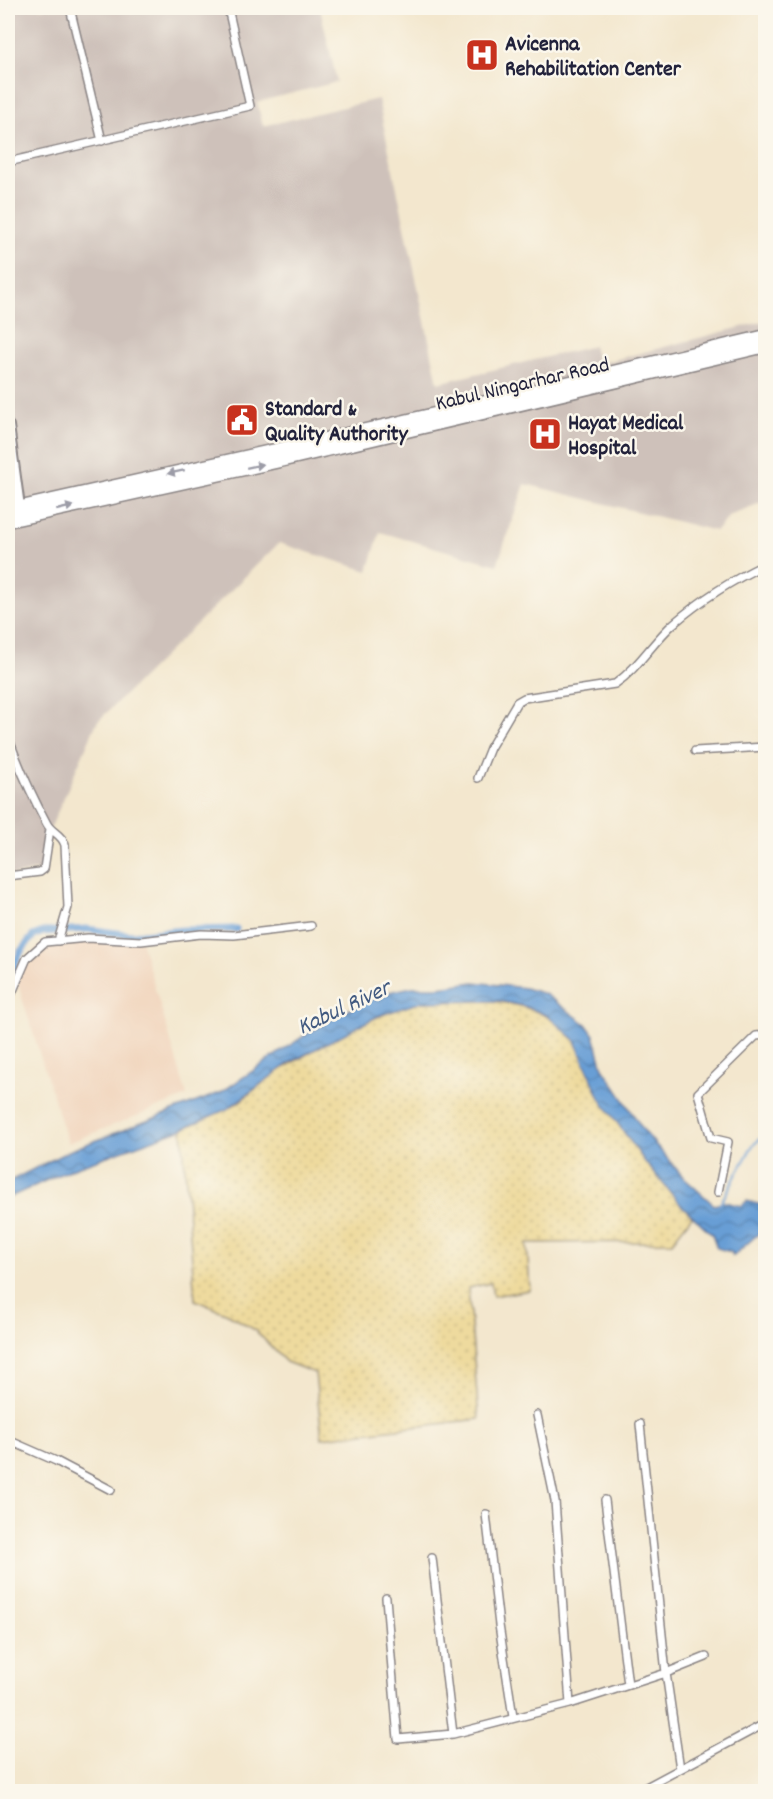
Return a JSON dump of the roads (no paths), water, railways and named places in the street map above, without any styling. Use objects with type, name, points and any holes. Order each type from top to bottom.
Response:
[{"type":"highway","name":"Kabul Ningarhar Road","points":[[8,521],[763,342]]},
{"type":"highway","name":"Kabul Ningarhar Road","points":[[13,508],[466,412]]},
{"type":"main road","points":[[8,426],[13,508]]},
{"type":"street","points":[[69,8],[102,141]]},
{"type":"street","points":[[8,162],[250,106],[228,8]]},
{"type":"street","points":[[478,778],[490,748],[517,702],[524,698],[615,684],[626,677],[673,625],[736,579],[765,564]]},
{"type":"street","points":[[8,736],[27,787],[50,829],[58,833],[65,845],[69,888],[68,907],[58,941]]},
{"type":"street","points":[[695,751],[765,747]]},
{"type":"street","points":[[8,876],[40,872],[44,869],[50,829]]},
{"type":"street","points":[[8,1002],[27,958],[45,942],[88,938],[141,941],[201,934],[234,935],[311,926]]},
{"type":"street","points":[[718,1192],[728,1142],[711,1138],[698,1093],[756,1036],[765,1035]]},
{"type":"street","points":[[537,1415],[555,1501],[570,1704]]},
{"type":"street","points":[[640,1424],[666,1673],[680,1769]]},
{"type":"street","points":[[8,1440],[111,1490]]},
{"type":"street","points":[[605,1500],[628,1685]]},
{"type":"street","points":[[486,1514],[513,1717]]},
{"type":"street","points":[[432,1558],[453,1734]]},
{"type":"street","points":[[386,1598],[398,1739],[453,1734],[570,1704],[666,1673],[706,1657]]},
{"type":"street","points":[[637,1791],[765,1723]]},
{"type":"water","points":[[474,982],[525,988],[545,994],[586,1024],[594,1035],[603,1068],[644,1131],[684,1178],[714,1205],[725,1202],[741,1206],[747,1201],[765,1206],[765,1228],[733,1256],[731,1252],[717,1248],[712,1234],[681,1205],[645,1162],[601,1100],[574,1039],[546,1015],[524,1006],[499,1001],[421,1002],[378,1016],[291,1062],[227,1109],[182,1129],[71,1169],[8,1198],[8,1182],[71,1150],[220,1093],[344,1012],[389,992],[412,987],[439,987]]},
{"type":"waterway","points":[[8,980],[21,951],[33,936],[43,932],[86,929],[132,935],[183,930],[236,929]]},
{"type":"waterway","points":[[719,1206],[753,1145],[766,1134]]},
{"type":"place","name":"Avicenna Rehabilitation Center","points":[[482,55]]},
{"type":"place","name":"Standard & Quality Authority","points":[[242,420]]},
{"type":"place","name":"Hayat Medical Hospital","points":[[545,434]]},
{"type":"water label","name":"Kabul River","points":[[343,1006]]}]
